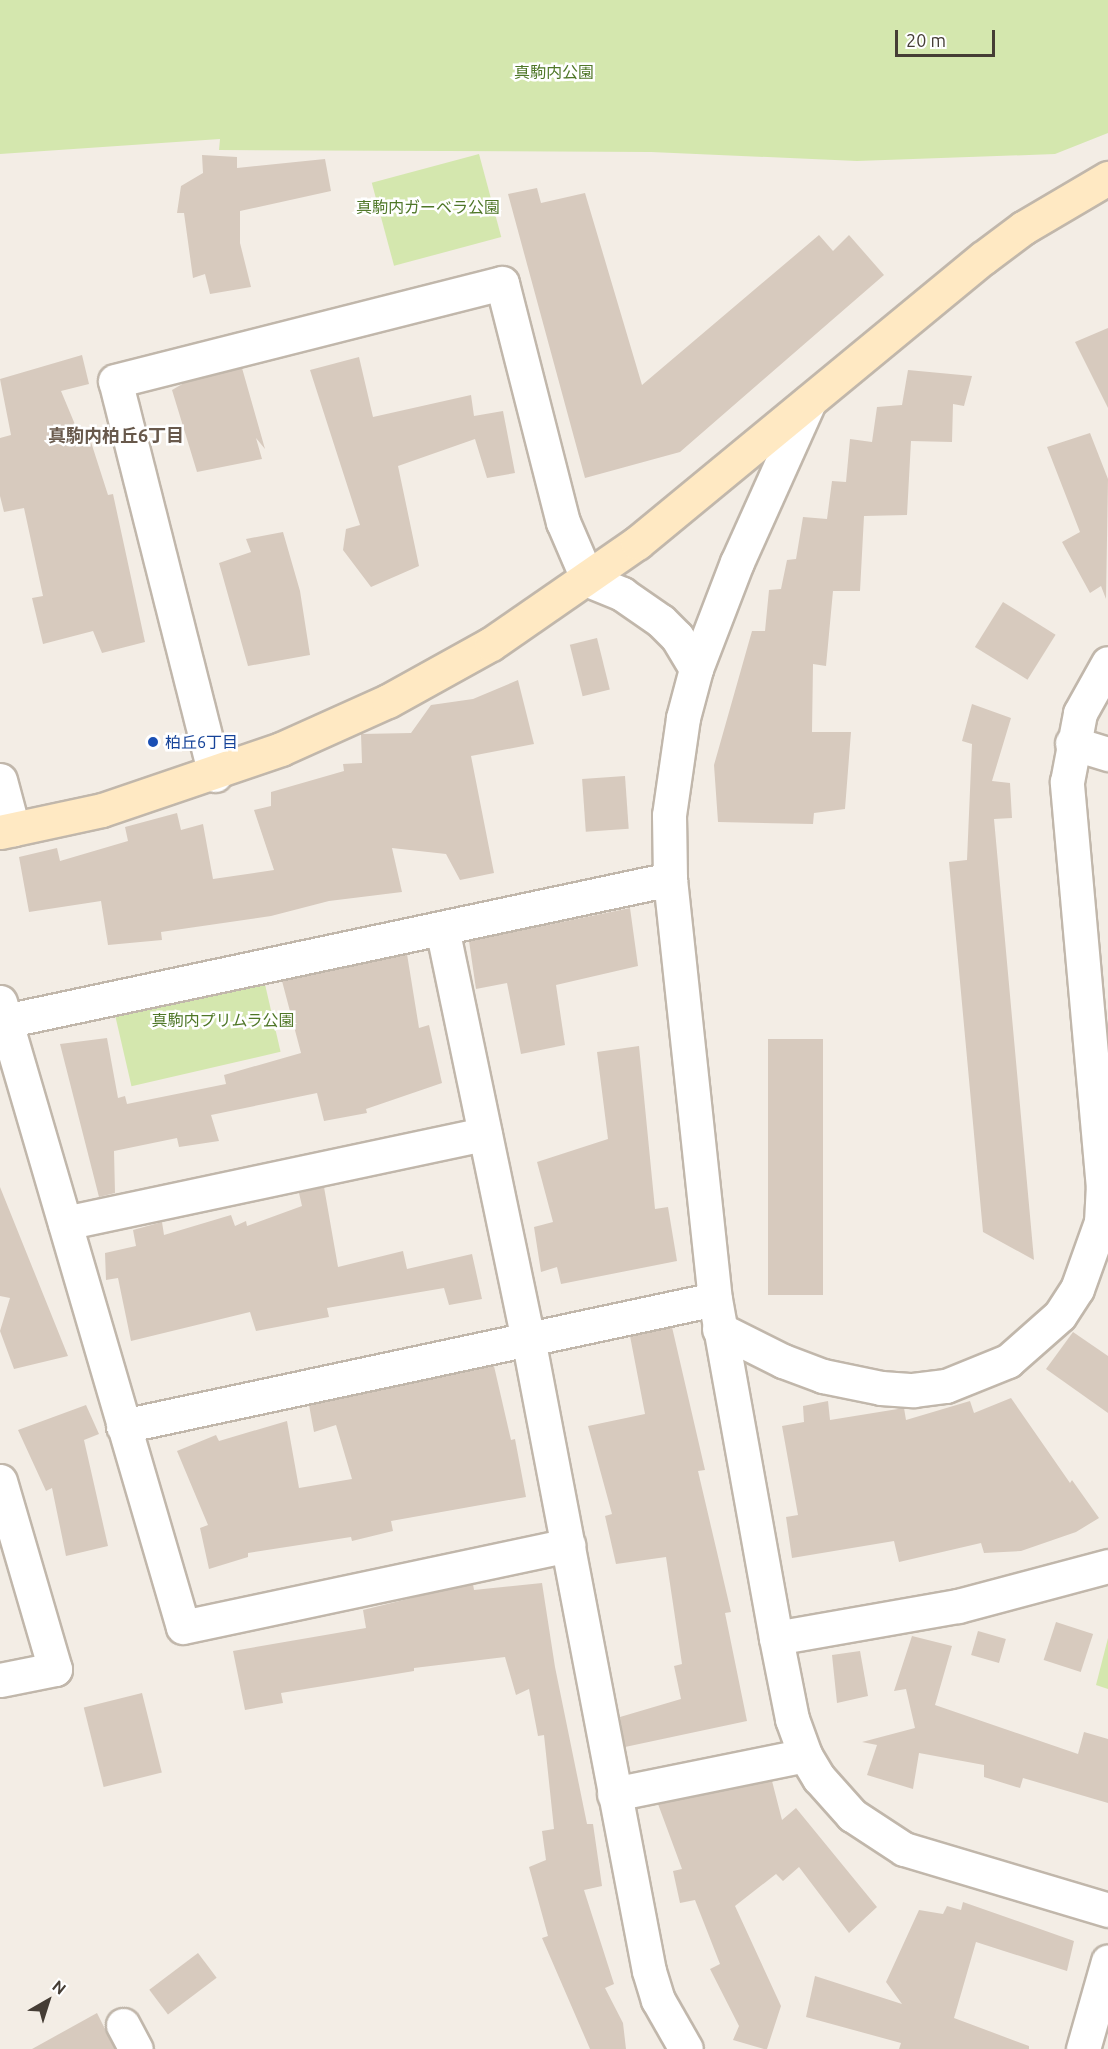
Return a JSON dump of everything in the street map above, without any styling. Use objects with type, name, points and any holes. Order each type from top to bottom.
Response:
[{"type":"street","points":[[0,780],[6,831],[102,810],[214,775],[388,701],[491,644],[588,580],[983,258],[1023,228],[1108,178]]},
{"type":"street","points":[[214,775],[115,381],[502,283],[563,522],[588,580],[622,594],[661,621],[677,637],[696,669]]},
{"type":"street","points":[[809,402],[737,562],[696,669],[674,768],[669,815],[670,879],[717,1314],[792,1719],[806,1755],[819,1778],[852,1815],[904,1849],[1108,1910]]},
{"type":"street","points":[[123,1426],[528,1338],[717,1314],[783,1361],[824,1377],[902,1389],[946,1386],[978,1376],[1008,1361],[1037,1339],[1077,1289],[1101,1222],[1103,1188],[1095,970],[1067,782],[1071,743],[1080,713],[1108,663]]},
{"type":"street","points":[[1071,743],[1108,754]]},
{"type":"street","points":[[568,1545],[183,1627],[3,1011],[442,928],[670,879]]},
{"type":"street","points":[[442,928],[528,1338],[649,1971],[658,2000],[686,2049]]},
{"type":"street","points":[[65,1222],[485,1134]]},
{"type":"street","points":[[0,1481],[54,1669],[0,1680]]},
{"type":"street","points":[[776,1638],[958,1606],[1108,1566]]},
{"type":"street","points":[[614,1794],[806,1755]]},
{"type":"street","points":[[1083,2049],[1108,1961]]},
{"type":"green space","name":"真駒内公園","points":[[0,0],[1108,0],[1108,133],[1055,154],[857,161],[651,152],[219,150],[220,139],[0,154]]},
{"type":"green space","name":"真駒内ガーベラ公園","points":[[479,154],[501,237],[394,266],[372,183]]},
{"type":"green space","name":"真駒内プリムラ公園","points":[[261,967],[281,1052],[131,1086],[112,1001]]},
{"type":"green space","points":[[1108,1638],[1108,1689],[1096,1685]]},
{"type":"building","points":[[202,155],[237,157],[237,168],[325,159],[331,191],[240,211],[240,243],[251,287],[210,294],[205,274],[193,278],[184,213],[177,213],[181,186],[203,173]]},
{"type":"building","points":[[537,188],[541,203],[585,193],[642,385],[819,235],[833,251],[849,235],[884,275],[680,452],[585,478],[508,194]]},
{"type":"building","points":[[1108,328],[1108,408],[1075,342]]},
{"type":"building","points":[[82,355],[89,384],[61,391],[84,446],[91,442],[108,495],[113,494],[145,642],[102,653],[93,631],[43,644],[32,598],[43,596],[24,508],[4,512],[0,496],[0,438],[11,435],[0,379]]},
{"type":"building","points":[[359,357],[373,417],[471,395],[474,416],[503,411],[515,473],[487,478],[475,439],[398,466],[419,566],[371,587],[343,550],[346,529],[360,525],[310,370]]},
{"type":"building","points":[[242,368],[265,449],[256,438],[262,459],[197,472],[172,390],[184,383]]},
{"type":"building","points":[[908,370],[972,376],[964,406],[953,404],[952,442],[911,441],[907,515],[864,516],[860,591],[833,591],[826,666],[813,664],[812,732],[851,732],[845,809],[814,813],[813,824],[718,822],[714,765],[752,631],[765,631],[769,590],[781,589],[787,560],[796,559],[803,517],[827,519],[832,481],[846,482],[850,439],[872,442],[877,407],[902,405]]},
{"type":"building","points":[[1090,433],[1108,479],[1106,599],[1101,586],[1090,593],[1062,542],[1080,532],[1047,447]]},
{"type":"building","points":[[283,532],[300,591],[310,655],[248,666],[219,563],[251,552],[246,539]]},
{"type":"building","points":[[1003,602],[1056,635],[1027,680],[975,647]]},
{"type":"building","points":[[597,638],[610,689],[583,696],[570,645]]},
{"type":"building","points":[[518,680],[534,744],[471,756],[494,873],[460,880],[446,854],[392,848],[402,892],[329,901],[271,916],[161,932],[162,940],[108,945],[101,901],[29,912],[19,857],[57,848],[60,861],[128,841],[125,827],[177,813],[181,830],[203,824],[213,879],[274,870],[254,810],[271,806],[271,792],[344,771],[343,764],[362,763],[361,734],[411,733],[431,705],[473,699]]},
{"type":"building","points":[[972,704],[1011,718],[992,781],[1010,783],[1012,818],[994,819],[1034,1260],[983,1232],[949,862],[967,860],[972,744],[962,741]]},
{"type":"building","points":[[625,776],[629,829],[586,832],[582,779]]},
{"type":"building","points":[[630,908],[638,966],[556,985],[565,1045],[521,1054],[507,983],[476,989],[469,941]]},
{"type":"building","points":[[407,954],[419,1028],[429,1025],[442,1083],[366,1109],[367,1113],[324,1121],[317,1093],[211,1115],[219,1141],[179,1147],[177,1138],[114,1151],[115,1193],[99,1197],[60,1044],[107,1038],[118,1098],[125,1096],[127,1104],[226,1084],[224,1075],[301,1053],[282,981]]},
{"type":"building","points":[[768,1039],[823,1039],[823,1295],[768,1295]]},
{"type":"building","points":[[639,1046],[655,1209],[668,1207],[677,1261],[561,1284],[557,1267],[541,1272],[534,1227],[553,1222],[537,1162],[608,1139],[597,1052]]},
{"type":"building","points":[[0,1187],[68,1356],[14,1369],[0,1331],[10,1298],[0,1296]]},
{"type":"building","points":[[324,1187],[338,1267],[403,1251],[407,1269],[472,1254],[482,1299],[449,1305],[444,1288],[327,1308],[329,1317],[256,1331],[250,1312],[131,1341],[118,1278],[106,1280],[105,1253],[136,1246],[133,1230],[162,1222],[164,1235],[231,1215],[235,1226],[246,1221],[247,1226],[302,1206],[299,1193]]},
{"type":"building","points":[[672,1327],[705,1470],[698,1471],[731,1612],[725,1613],[747,1721],[625,1747],[620,1717],[681,1699],[674,1666],[682,1664],[666,1557],[616,1564],[605,1516],[612,1514],[588,1426],[645,1414],[630,1336]]},
{"type":"building","points":[[1073,1332],[1108,1356],[1108,1413],[1046,1369]]},
{"type":"building","points":[[494,1366],[511,1440],[515,1439],[526,1497],[391,1521],[393,1531],[352,1541],[351,1537],[248,1553],[248,1557],[209,1569],[200,1528],[208,1525],[177,1451],[216,1435],[219,1441],[287,1421],[299,1488],[352,1479],[336,1425],[314,1432],[309,1405]]},
{"type":"building","points":[[1011,1398],[1070,1483],[1072,1480],[1099,1518],[1076,1532],[1021,1551],[984,1553],[981,1543],[899,1562],[894,1541],[792,1558],[786,1517],[798,1515],[782,1426],[804,1422],[803,1406],[828,1401],[830,1420],[904,1408],[906,1420],[970,1401],[974,1413]]},
{"type":"building","points":[[86,1405],[99,1434],[84,1440],[108,1546],[66,1556],[52,1488],[46,1491],[18,1430]]},
{"type":"building","points":[[542,1583],[555,1667],[587,1824],[593,1824],[602,1886],[584,1890],[614,1984],[605,1988],[623,2023],[626,2049],[590,2049],[542,1938],[548,1936],[529,1867],[546,1860],[542,1831],[554,1829],[544,1735],[538,1736],[529,1689],[516,1695],[505,1657],[414,1668],[414,1671],[281,1693],[283,1703],[245,1710],[233,1651],[366,1628],[363,1610],[440,1591],[473,1584],[474,1590]]},
{"type":"building","points":[[1056,1622],[1093,1634],[1081,1672],[1044,1660]]},
{"type":"building","points":[[978,1631],[1006,1639],[999,1663],[971,1655]]},
{"type":"building","points":[[912,1636],[952,1646],[935,1705],[1078,1754],[1084,1732],[1108,1739],[1108,1803],[1023,1778],[1020,1788],[984,1777],[984,1765],[919,1753],[913,1789],[867,1775],[877,1745],[862,1742],[915,1728],[906,1689],[894,1691]]},
{"type":"building","points":[[860,1651],[868,1696],[837,1703],[832,1655]]},
{"type":"building","points":[[142,1693],[162,1773],[104,1787],[84,1708]]},
{"type":"building","points":[[772,1781],[782,1820],[796,1808],[877,1907],[849,1933],[799,1867],[783,1881],[776,1874],[735,1906],[781,2006],[767,2049],[764,2049],[733,2040],[739,2026],[710,1969],[720,1964],[695,1900],[680,1903],[673,1871],[682,1869],[658,1804]]},
{"type":"building","points":[[963,1902],[1074,1941],[1067,1971],[976,1942],[954,2018],[1029,2046],[1029,2049],[899,2049],[901,2043],[806,2017],[815,1976],[902,2004],[886,1982],[919,1910],[943,1914],[947,1906],[961,1910]]},
{"type":"building","points":[[198,1953],[217,1978],[168,2014],[149,1990]]},
{"type":"building","points":[[97,2013],[115,2049],[32,2049]]},
{"type":"place","name":"柏丘6丁目","points":[[153,742]]},
{"type":"district","name":"真駒内柏丘6丁目","points":[[116,435]]}]
